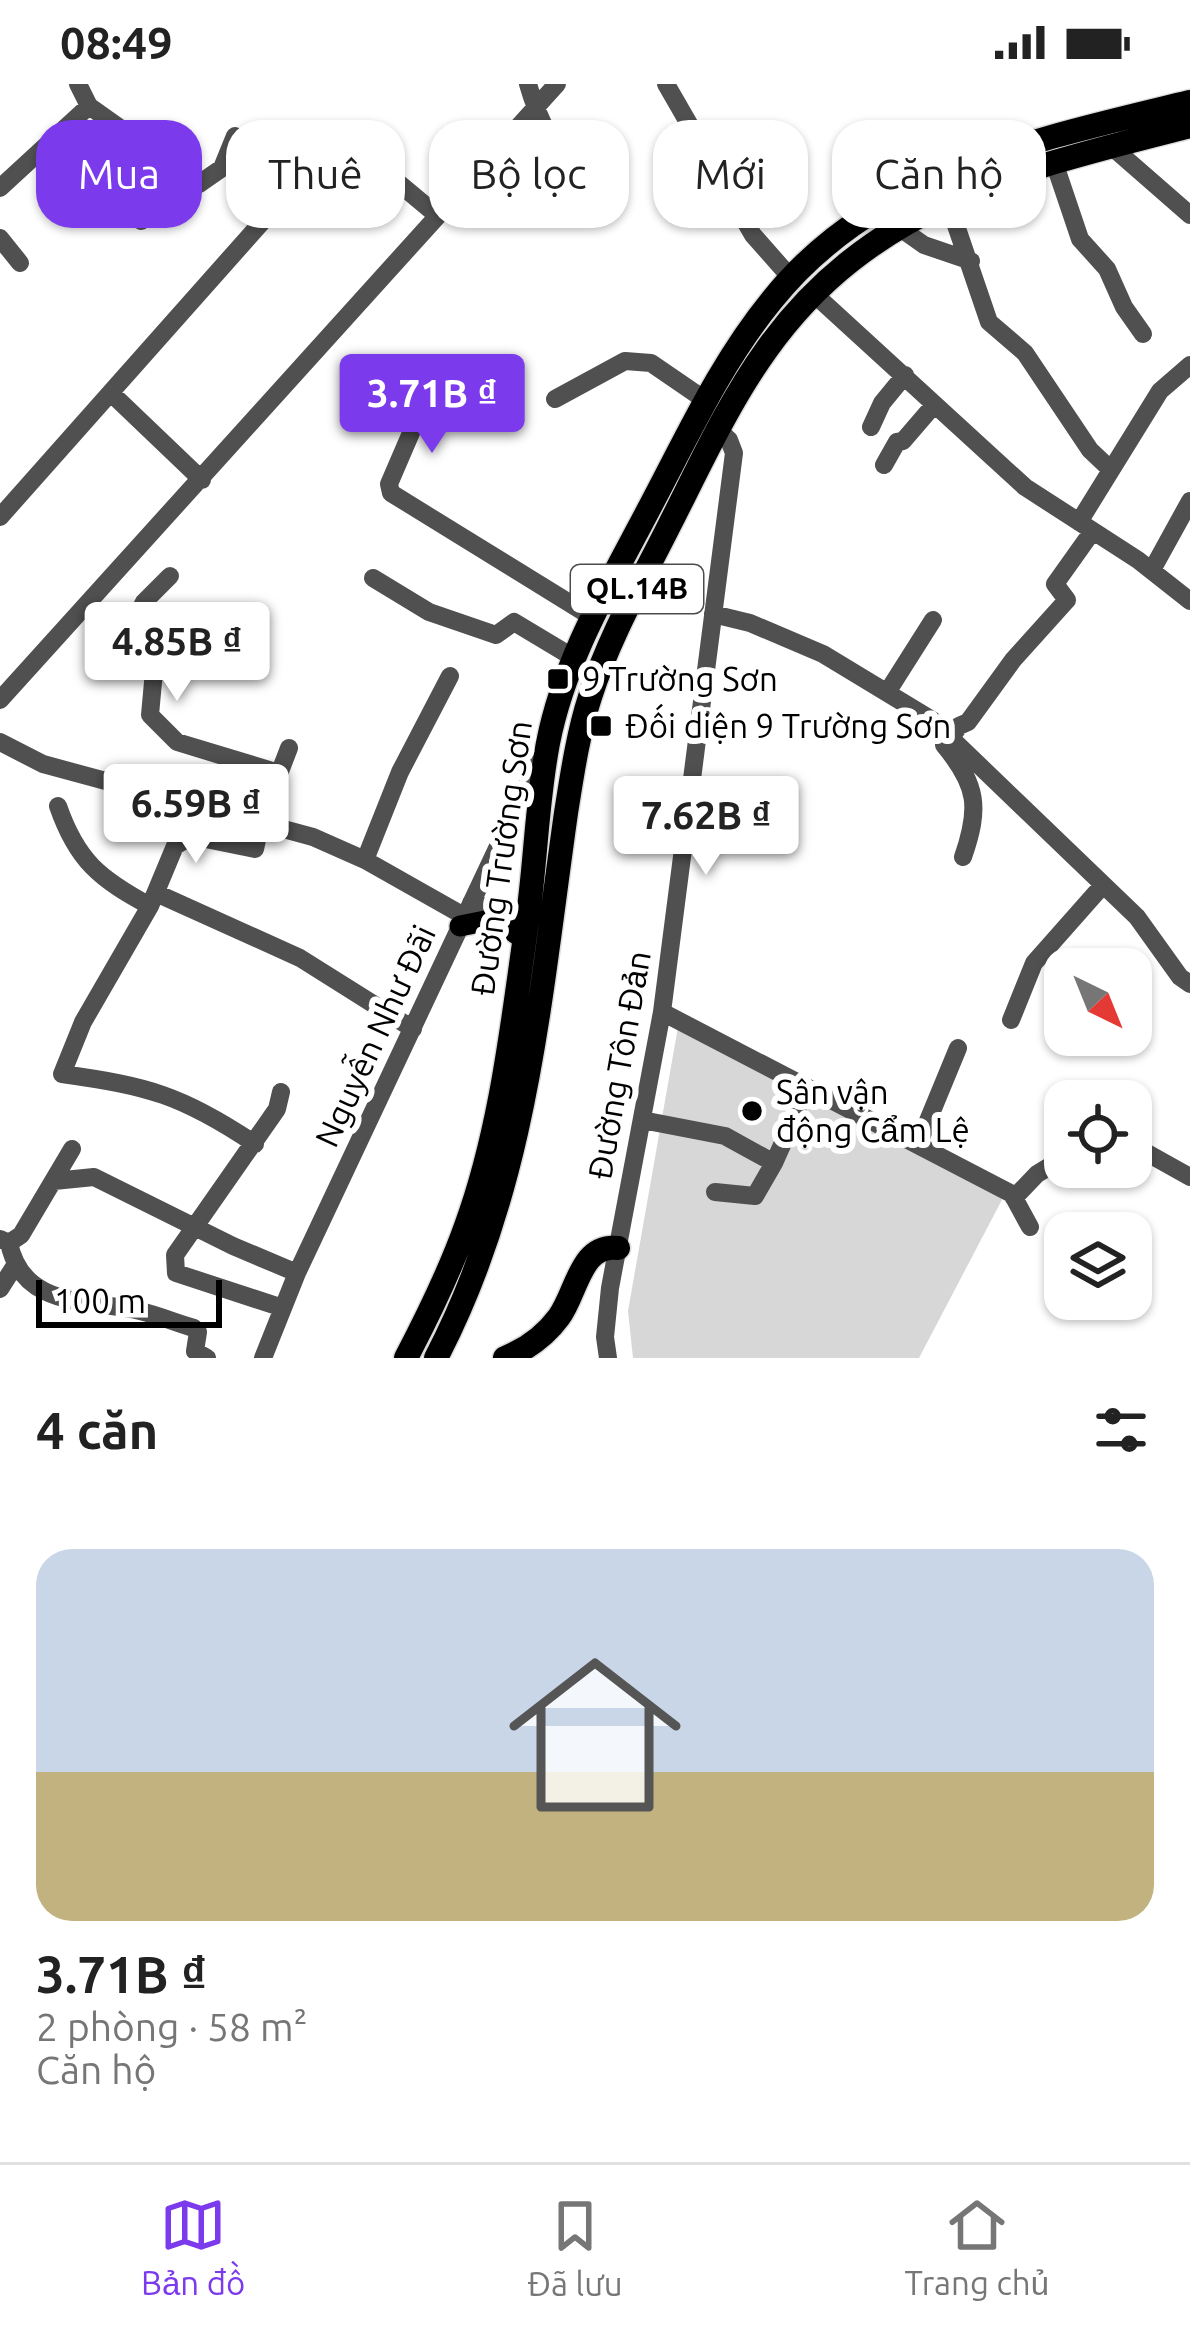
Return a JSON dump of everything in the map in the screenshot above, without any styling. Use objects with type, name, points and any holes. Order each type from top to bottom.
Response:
[{"type":"highway","name":"Đường Trường Sơn","points":[[406,1358],[442,1285],[472,1205],[500,1090],[548,744],[574,658],[705,400],[791,278],[867,216],[938,175],[1004,150],[1190,102]]},
{"type":"highway","name":"Đường Trường Sơn","points":[[1046,165],[1190,126]]},
{"type":"highway","name":"Đường Trường Sơn","points":[[436,1358],[491,1233],[510,1168],[554,921],[566,813],[590,698],[631,602],[718,430],[766,350],[812,293],[894,228]]},
{"type":"highway","points":[[505,1358],[522,1351],[550,1328],[594,1253],[608,1246],[618,1248]]},
{"type":"main road","points":[[465,915],[526,927]]},
{"type":"street","points":[[78,84],[89,106],[200,184],[222,168],[226,158]]},
{"type":"street","points":[[528,84],[542,120]]},
{"type":"street","points":[[525,120],[557,84]]},
{"type":"street","points":[[666,84],[754,235],[791,278]]},
{"type":"street","points":[[74,120],[89,106]]},
{"type":"street","points":[[0,517],[334,142],[346,140],[429,209]]},
{"type":"street","points":[[1111,146],[1190,214]]},
{"type":"street","points":[[0,188],[36,156]]},
{"type":"street","points":[[1054,162],[1080,239],[1107,269],[1124,308],[1143,334]]},
{"type":"street","points":[[0,700],[429,226]]},
{"type":"street","points":[[900,228],[925,245],[971,261]]},
{"type":"street","points":[[958,228],[994,330],[1025,353],[1090,450],[1109,468]]},
{"type":"street","points":[[0,238],[20,263]]},
{"type":"street","points":[[812,293],[1025,487],[1152,570],[1190,601]]},
{"type":"street","points":[[555,399],[625,361],[651,363],[705,400]]},
{"type":"street","points":[[951,738],[1067,600],[1055,584],[1109,468],[1160,391],[1190,365]]},
{"type":"street","points":[[871,427],[882,403],[905,375]]},
{"type":"street","points":[[392,386],[423,405],[389,484],[391,493],[592,617]]},
{"type":"street","points":[[111,393],[202,480]]},
{"type":"street","points":[[884,464],[897,442],[934,405]]},
{"type":"street","name":"Đường Tôn Đản","points":[[608,1358],[605,1336],[662,1012],[734,453],[718,430]]},
{"type":"street","points":[[1152,570],[1190,501]]},
{"type":"street","points":[[170,576],[138,614],[154,660],[150,715],[181,743],[230,754],[279,773]]},
{"type":"street","points":[[373,578],[458,624],[496,635],[514,622],[574,658]]},
{"type":"street","points":[[712,614],[750,623],[823,654],[910,705],[951,738],[1137,917],[1189,982]]},
{"type":"street","points":[[888,691],[933,620]]},
{"type":"street","points":[[365,860],[400,772],[450,676]]},
{"type":"street","points":[[910,705],[954,758],[974,791],[975,823],[963,857]]},
{"type":"street","points":[[0,742],[43,764],[313,837],[465,915]]},
{"type":"street","name":"Nguyễn Như Đãi","points":[[263,1358],[297,1273],[533,766],[548,744]]},
{"type":"street","points":[[255,1144],[203,1109],[170,1094],[62,1074],[83,1022],[153,900],[175,846],[191,836],[255,849],[289,748]]},
{"type":"street","points":[[58,806],[79,854],[110,883],[300,958],[413,1029]]},
{"type":"street","points":[[1011,1020],[1034,963],[1103,885]]},
{"type":"street","points":[[526,927],[554,921]]},
{"type":"street","points":[[662,1012],[1014,1198],[1030,1227]]},
{"type":"street","points":[[918,1145],[958,1048]]},
{"type":"street","points":[[281,1092],[277,1109],[255,1144],[175,1255],[176,1273],[283,1308]]},
{"type":"street","points":[[715,1192],[755,1196],[797,1109]]},
{"type":"street","points":[[642,1120],[725,1136],[774,1163]]},
{"type":"street","points":[[72,1149],[29,1225],[4,1241],[14,1268],[54,1296],[139,1311],[194,1328],[198,1332],[195,1351],[207,1358]]},
{"type":"street","points":[[1152,1156],[1190,1177]]},
{"type":"street","points":[[1014,1198],[1044,1170]]},
{"type":"street","points":[[54,1181],[94,1178],[297,1273]]},
{"type":"street","points":[[0,1289],[14,1268]]},
{"type":"shaded area","name":"Sân vận động Cẩm Lệ","points":[[678,1027],[1005,1194],[919,1358],[633,1358],[628,1311]]},
{"type":"place","name":"9 Trường Sơn","points":[[558,679]]},
{"type":"place","name":"Đối diện 9 Trường Sơn","points":[[601,726]]},
{"type":"place","name":"Sân vận động Cẩm Lệ","points":[[752,1111]]}]
